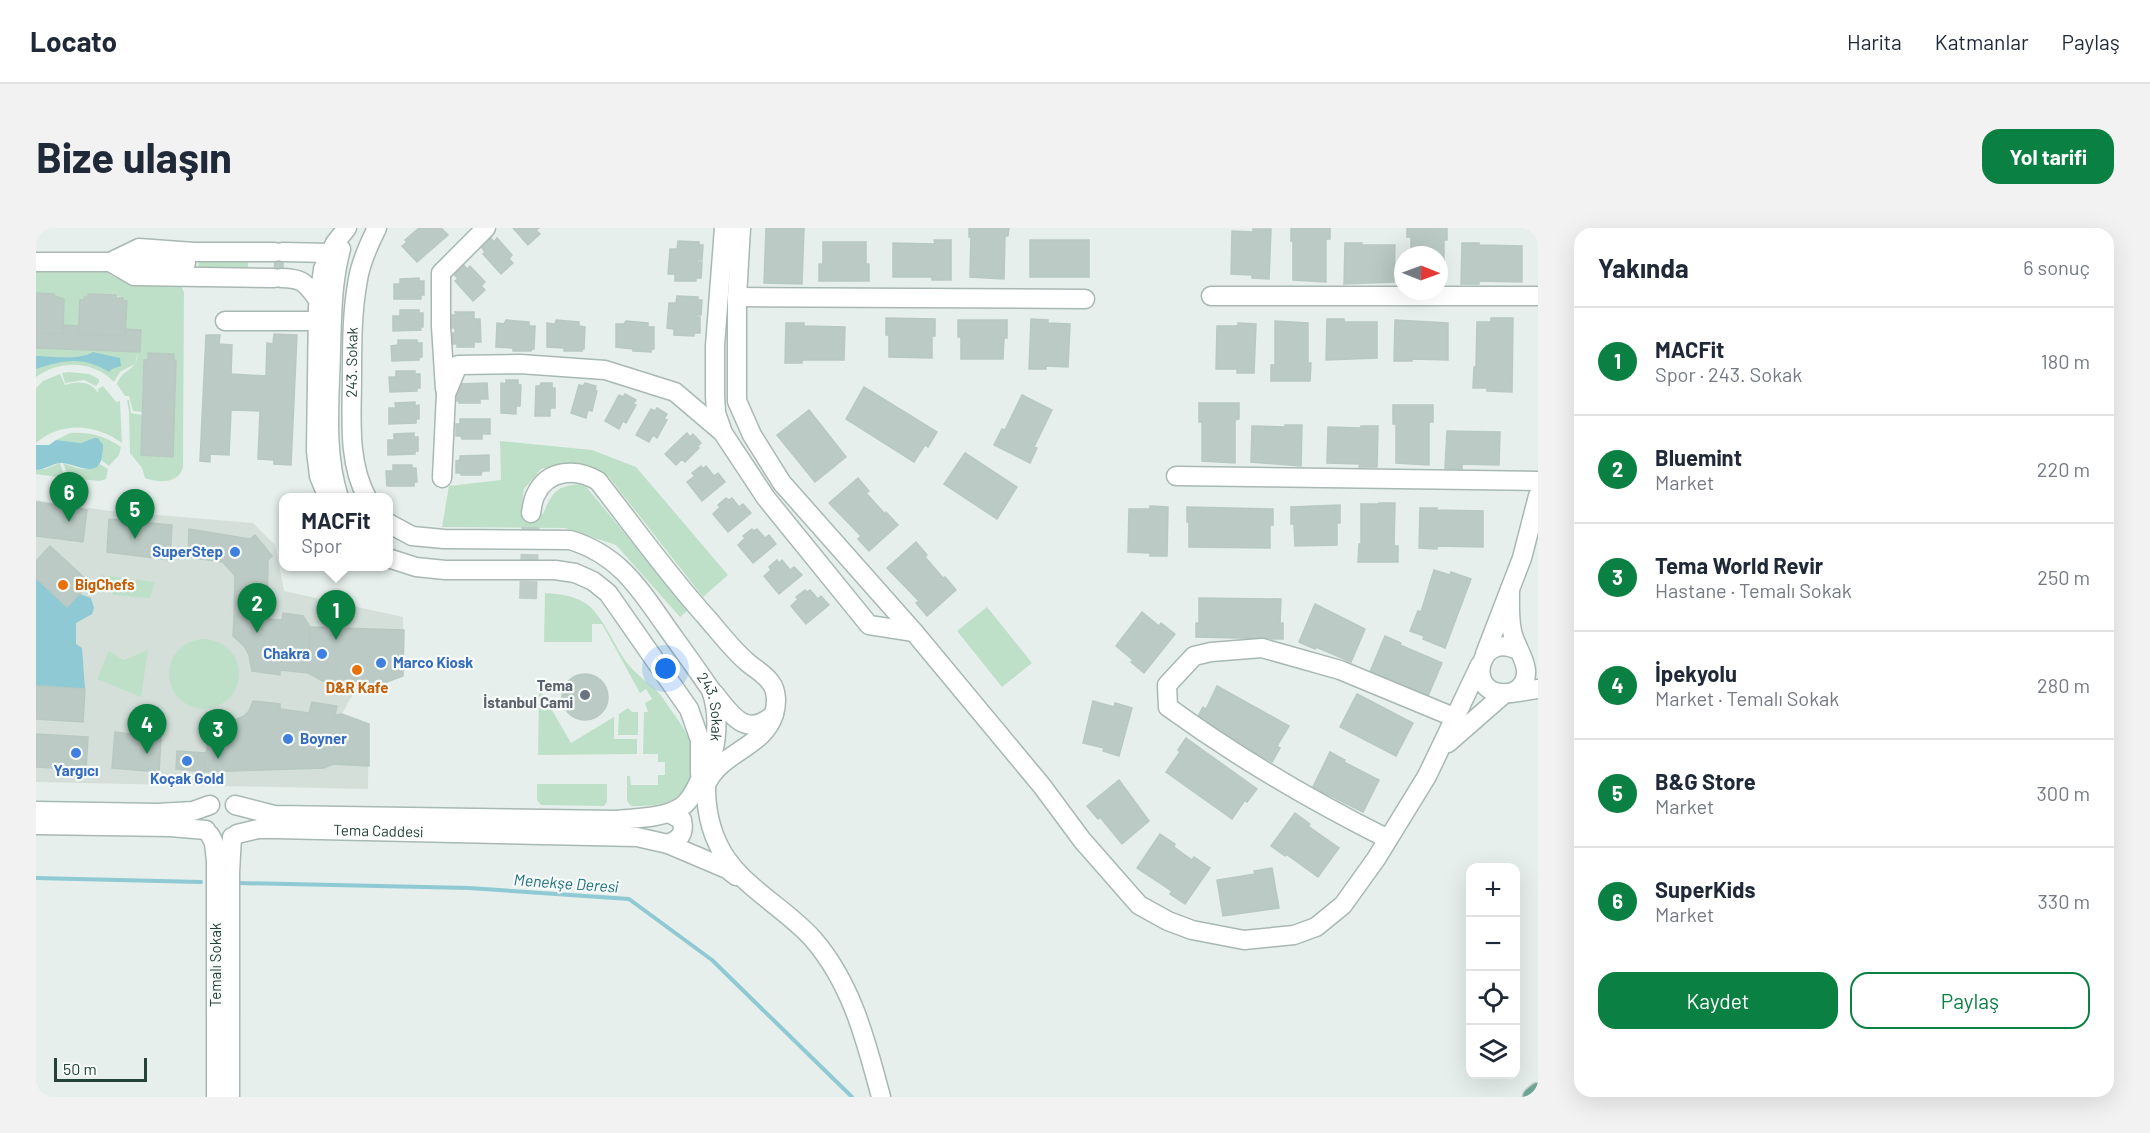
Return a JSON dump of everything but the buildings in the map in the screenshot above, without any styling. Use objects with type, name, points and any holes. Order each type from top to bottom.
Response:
[{"type":"main road","points":[[1532,1097],[1538,1092]]},
{"type":"street","points":[[326,493],[319,476],[316,451],[317,321],[323,269],[335,243],[348,228]]},
{"type":"street","name":"243. Sokak","points":[[338,493],[332,458],[330,414],[333,290],[337,262],[348,228]]},
{"type":"street","name":"243. Sokak","points":[[365,493],[357,473],[351,446],[352,323],[358,278],[367,249],[377,228]]},
{"type":"street","points":[[442,478],[446,394],[441,326],[441,273],[486,228]]},
{"type":"street","points":[[724,228],[715,346],[714,395],[716,413],[723,433],[766,498],[869,626],[914,633]]},
{"type":"street","points":[[741,228],[737,297],[737,401],[752,435],[782,483],[914,633],[1042,786],[1082,840],[1121,886],[1139,905],[1168,921],[1192,930],[1244,940],[1294,935],[1316,927],[1343,905],[1427,776],[1456,718],[1483,660],[1522,558],[1538,496]]},
{"type":"street","points":[[36,261],[110,262],[139,248],[195,264],[271,278],[297,278],[305,283],[319,301]]},
{"type":"street","points":[[110,262],[134,276],[272,252],[330,253]]},
{"type":"street","points":[[271,278],[272,252]]},
{"type":"street","points":[[134,261],[195,264]]},
{"type":"street","points":[[1210,296],[1538,296]]},
{"type":"street","points":[[737,297],[1085,299]]},
{"type":"street","points":[[225,321],[317,321]]},
{"type":"street","points":[[444,352],[458,365],[520,364],[605,370],[675,392],[723,433]]},
{"type":"street","points":[[446,394],[458,365]]},
{"type":"street","points":[[208,832],[203,817],[214,802],[225,801],[236,806],[274,814],[379,817],[617,820],[669,813],[682,807],[717,767],[754,741],[770,726],[775,713],[776,694],[772,685],[764,675],[746,661],[701,612],[598,482],[590,476],[572,472],[549,477],[536,493],[531,513]]},
{"type":"street","points":[[1176,476],[1538,481]]},
{"type":"street","name":"243. Sokak","points":[[393,526],[412,536],[467,540],[570,540],[588,545],[602,554],[635,582],[711,690],[716,703],[717,727],[703,782],[711,822],[723,854],[732,867],[813,939],[844,985],[865,1034],[880,1096]]},
{"type":"street","points":[[466,570],[474,564],[477,554],[474,545],[467,540]]},
{"type":"street","points":[[504,540],[496,546],[493,554],[496,564],[504,570]]},
{"type":"street","name":"243. Sokak","points":[[393,560],[416,567],[466,570],[555,570],[575,573],[593,581],[608,593],[689,709],[700,740],[704,821],[716,856],[727,869]]},
{"type":"street","points":[[1440,750],[1485,708],[1508,693],[1518,690],[1526,678],[1527,658],[1511,630],[1510,589]]},
{"type":"street","points":[[869,626],[881,615],[884,608],[881,597]]},
{"type":"street","points":[[1527,658],[1512,647],[1498,646],[1483,660],[1481,678],[1485,685],[1497,693],[1538,689]]},
{"type":"street","points":[[1388,839],[1336,814],[1205,734],[1168,706],[1167,685],[1194,656],[1211,652],[1262,648],[1340,670],[1456,718]]},
{"type":"street","points":[[711,690],[735,718],[743,723],[752,726],[759,725],[775,713]]},
{"type":"street","points":[[36,810],[157,813],[193,811],[210,806]]},
{"type":"street","points":[[230,1097],[230,872],[235,835],[242,824],[242,817],[236,806]]},
{"type":"street","points":[[668,844],[678,840],[683,834],[684,827],[682,820],[669,813]]},
{"type":"street","points":[[36,825],[170,827],[208,832],[220,840],[235,835]]},
{"type":"street","name":"Tema Caddesi","points":[[235,835],[276,829],[637,837],[668,844],[727,869]]},
{"type":"street","name":"Temalı Sokak","points":[[208,832],[214,843],[216,871],[216,1097]]},
{"type":"street","points":[[727,869],[768,900]]},
{"type":"shaded area","points":[[36,500],[110,511],[253,523],[275,545],[284,591],[403,617],[403,676],[384,683],[360,687],[342,714],[369,724],[368,789],[36,782]]},
{"type":"green space","points":[[199,262],[248,262],[248,268],[198,268]]},
{"type":"green space","points":[[36,271],[105,271],[116,278],[148,283],[174,283],[181,286],[184,292],[183,467],[177,477],[167,481],[145,478],[142,468],[130,453],[127,400],[129,400],[131,413],[142,415],[141,455],[173,457],[176,361],[174,354],[148,353],[148,360],[144,360],[142,412],[133,411],[129,396],[125,396],[117,384],[135,364],[120,372],[114,382],[96,370],[76,365],[65,365],[45,371],[36,377],[36,348],[140,352],[141,331],[125,329],[127,301],[116,295],[88,294],[84,300],[80,300],[79,326],[63,325],[61,297],[36,293]]},
{"type":"green space","points":[[62,373],[89,374],[99,379],[99,382],[96,386],[84,380],[65,383]]},
{"type":"green space","points":[[60,374],[65,385],[88,384],[98,393],[98,389],[103,386],[116,402],[120,401],[122,443],[101,432],[68,428],[46,436],[36,443],[36,388],[43,381]]},
{"type":"green space","points":[[70,433],[103,437],[121,447],[119,455],[109,466],[101,460],[103,452],[94,438],[81,443],[56,440]]},
{"type":"green space","points":[[500,441],[592,450],[636,467],[728,575],[703,597],[609,477],[584,464],[564,464],[541,469],[524,489],[521,513],[543,514],[550,499],[558,490],[584,484],[688,610],[680,617],[616,545],[565,528],[442,527],[449,486],[501,480]]},
{"type":"green space","points":[[60,463],[65,478],[36,474],[36,470]]},
{"type":"green space","points":[[63,463],[86,469],[98,463],[108,469],[106,479],[100,481],[69,478]]},
{"type":"green space","points":[[101,575],[155,582],[150,598],[113,595]]},
{"type":"green space","points":[[545,593],[560,594],[580,600],[591,608],[597,614],[627,663],[659,693],[684,729],[692,745],[694,762],[689,781],[679,795],[672,800],[657,805],[640,806],[631,806],[627,801],[627,776],[630,776],[631,785],[658,785],[658,775],[665,775],[665,762],[658,762],[658,754],[643,754],[644,712],[648,712],[645,703],[652,699],[646,689],[640,693],[602,624],[592,624],[592,642],[544,642]]},
{"type":"green space","points":[[987,607],[1032,663],[1002,687],[957,631]]},
{"type":"green space","points":[[204,639],[217,642],[229,649],[236,661],[239,674],[236,687],[229,699],[217,706],[204,709],[191,706],[179,699],[172,687],[169,674],[172,661],[179,649],[191,642]]},
{"type":"green space","points":[[148,650],[141,697],[97,679],[109,651],[124,660]]},
{"type":"green space","points":[[539,691],[571,743],[614,717],[614,739],[637,739],[637,754],[538,755]]},
{"type":"green space","points":[[628,708],[632,712],[638,712],[638,735],[618,735],[619,714]]},
{"type":"green space","points":[[537,784],[607,784],[607,802],[604,806],[541,805],[537,800]]},
{"type":"water","points":[[93,352],[120,358],[121,366],[109,372],[90,364],[73,361],[55,363],[36,369],[36,356],[73,357]]},
{"type":"water","points":[[98,438],[103,445],[102,457],[95,468],[60,463],[36,470],[36,445],[49,445],[56,440],[81,443]]},
{"type":"water","points":[[36,578],[67,607],[80,594],[91,598],[94,608],[92,614],[76,623],[76,644],[82,648],[85,689],[36,686]]},
{"type":"waterway","name":"Menekşe Deresi","points":[[36,878],[201,882]]},
{"type":"waterway","name":"Menekşe Deresi","points":[[238,883],[469,888],[629,899],[712,960],[852,1097]]},
{"type":"tunnel","points":[[528,599],[531,513]]},
{"type":"place","name":"SuperKids","points":[[69,522]]},
{"type":"place","name":"B&G Store","points":[[135,539]]},
{"type":"place","name":"SuperStep","points":[[235,552]]},
{"type":"place","name":"BigChefs","points":[[63,585]]},
{"type":"place","name":"Bluemint","points":[[257,633]]},
{"type":"place","name":"MACFit","points":[[336,640]]},
{"type":"place","name":"Chakra","points":[[322,654]]},
{"type":"place","name":"Marco Kiosk","points":[[381,663]]},
{"type":"place","name":"D&R Kafe","points":[[357,670]]},
{"type":"place","name":"Tema İstanbul Cami","points":[[585,695]]},
{"type":"place","name":"Boyner","points":[[288,739]]},
{"type":"place","name":"Yargıcı","points":[[76,753]]},
{"type":"place","name":"İpekyolu","points":[[147,754]]},
{"type":"place","name":"Tema World Revir","points":[[218,759]]},
{"type":"place","name":"Koçak Gold","points":[[187,761]]}]
